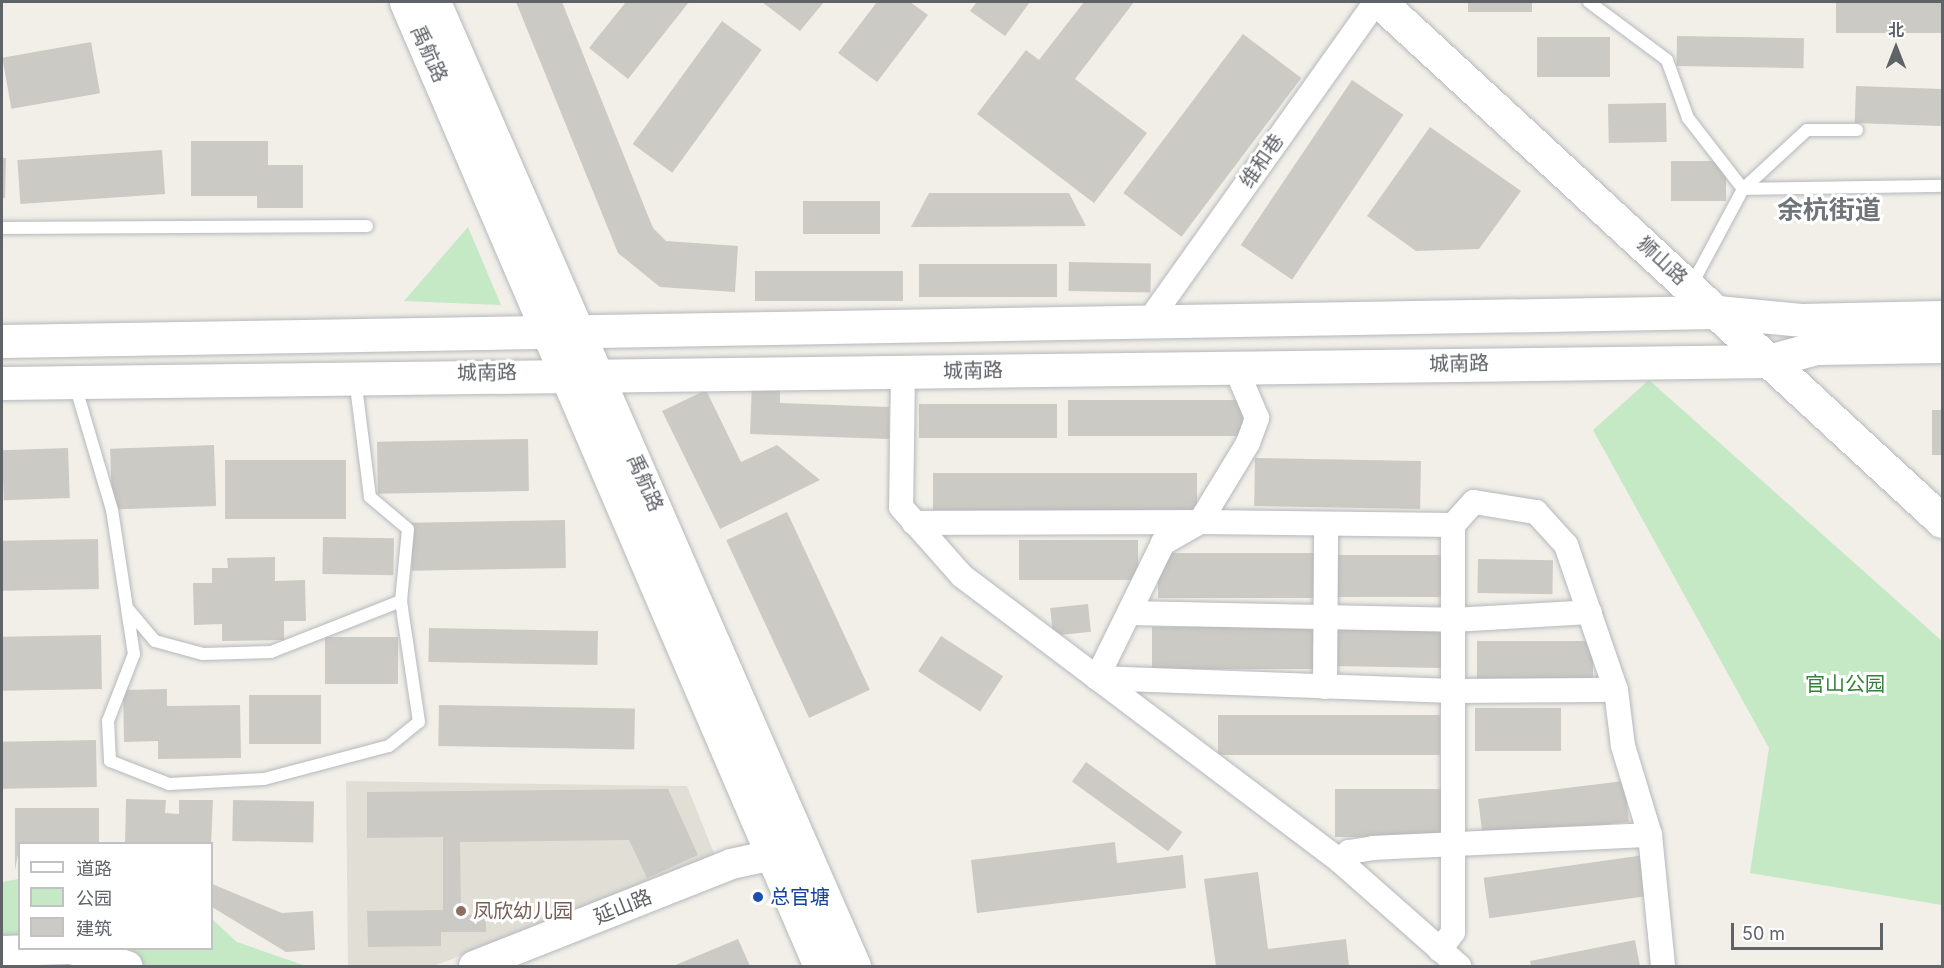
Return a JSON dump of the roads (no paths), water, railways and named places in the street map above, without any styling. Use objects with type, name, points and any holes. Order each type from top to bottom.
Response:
[{"type":"main road","name":"狮山路","points":[[1378,2],[1942,521]]},
{"type":"main road","name":"禹航路","points":[[428,5],[583,372],[854,966]]},
{"type":"main road","name":"城南路","points":[[2,341],[1717,312],[1801,320],[1942,317]]},
{"type":"main road","name":"城南路","points":[[2,383],[583,372],[903,372],[1769,360],[1816,348],[1942,346]]},
{"type":"main road","name":"禹航路","points":[[583,372],[773,855],[820,966]]},
{"type":"street","name":"维和巷","points":[[1149,321],[1378,2]]},
{"type":"street","points":[[1097,678],[1163,543],[1200,522],[1248,443],[1257,418],[1242,383],[1248,366]]},
{"type":"street","points":[[903,372],[901,507],[962,576],[1340,861],[1459,966]]},
{"type":"street","points":[[1440,950],[1453,932],[1453,525],[1474,502],[1536,512],[1566,545],[1616,690],[1623,746],[1650,835],[1663,966]]},
{"type":"street","points":[[914,522],[1453,525]]},
{"type":"street","points":[[1325,687],[1323,617],[1326,524]]},
{"type":"street","points":[[1129,613],[1453,620],[1590,612]]},
{"type":"street","points":[[1097,678],[1453,691],[1616,690]]},
{"type":"street","points":[[1340,861],[1349,852],[1373,848],[1650,835]]},
{"type":"street","name":"延山路","points":[[474,966],[731,864],[773,855]]},
{"type":"street","points":[[2,951],[36,950]]},
{"type":"street","points":[[74,950],[127,966]]},
{"type":"lane","points":[[1589,2],[1666,60],[1688,118],[1743,189]]},
{"type":"lane","points":[[1690,287],[1743,189],[1807,130],[1857,130]]},
{"type":"lane","points":[[1743,189],[1942,186]]},
{"type":"lane","points":[[2,228],[367,226]]},
{"type":"lane","points":[[74,381],[112,510],[134,654],[108,721],[111,761],[169,784],[264,779],[388,746],[419,722],[400,601],[408,529],[370,497],[355,375]]},
{"type":"lane","points":[[127,608],[155,641],[203,654],[271,652],[400,601]]},
{"type":"place","name":"总官塘","points":[[758,897]]},
{"type":"place","name":"凤欣幼儿园","points":[[461,911]]},
{"type":"district","name":"余杭街道","points":[[1829,210]]},
{"type":"park label","name":"官山公园","points":[[1845,684]]}]
